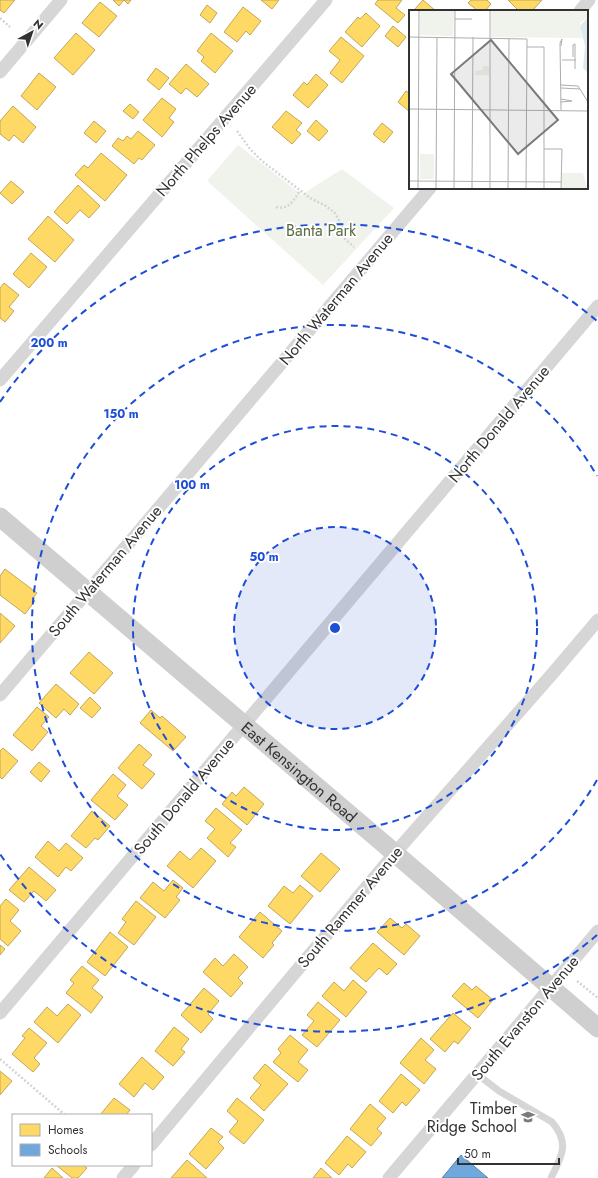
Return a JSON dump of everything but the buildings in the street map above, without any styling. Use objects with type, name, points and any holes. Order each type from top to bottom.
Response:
[{"type":"main road","name":"East Kensington Road","points":[[0,517],[598,1028]]},
{"type":"street","points":[[0,72],[61,0]]},
{"type":"street","name":"North Phelps Avenue","points":[[0,380],[326,0]]},
{"type":"street","points":[[581,10],[589,0]]},
{"type":"street","name":"North Waterman Avenue","points":[[241,411],[429,189]]},
{"type":"street","name":"North Donald Avenue","points":[[400,542],[598,306]]},
{"type":"street","name":"South Waterman Avenue","points":[[0,695],[241,411]]},
{"type":"street","name":"South Donald Avenue","points":[[0,1013],[400,542]]},
{"type":"street","name":"South Rammer Avenue","points":[[152,1144],[395,853],[598,620]]},
{"type":"street","name":"South Evanston Avenue","points":[[389,1178],[598,931]]},
{"type":"street","points":[[123,1178],[133,1166]]},
{"type":"lane","points":[[478,1074],[499,1091],[552,1122],[559,1130],[564,1145],[562,1156],[552,1178]]},
{"type":"path","points":[[0,18],[10,27]]},
{"type":"path","points":[[237,131],[250,149],[262,161],[300,191],[335,213],[340,222],[345,239],[354,247]]},
{"type":"path","points":[[276,207],[282,208],[289,206],[300,191]]},
{"type":"path","points":[[577,981],[598,998]]},
{"type":"path","points":[[0,1059],[64,1114]]},
{"type":"green space","name":"Banta Park","points":[[238,145],[302,195],[342,169],[394,208],[323,285],[207,181]]},
{"type":"place","name":"Timber Ridge School","points":[[528,1117]]}]
